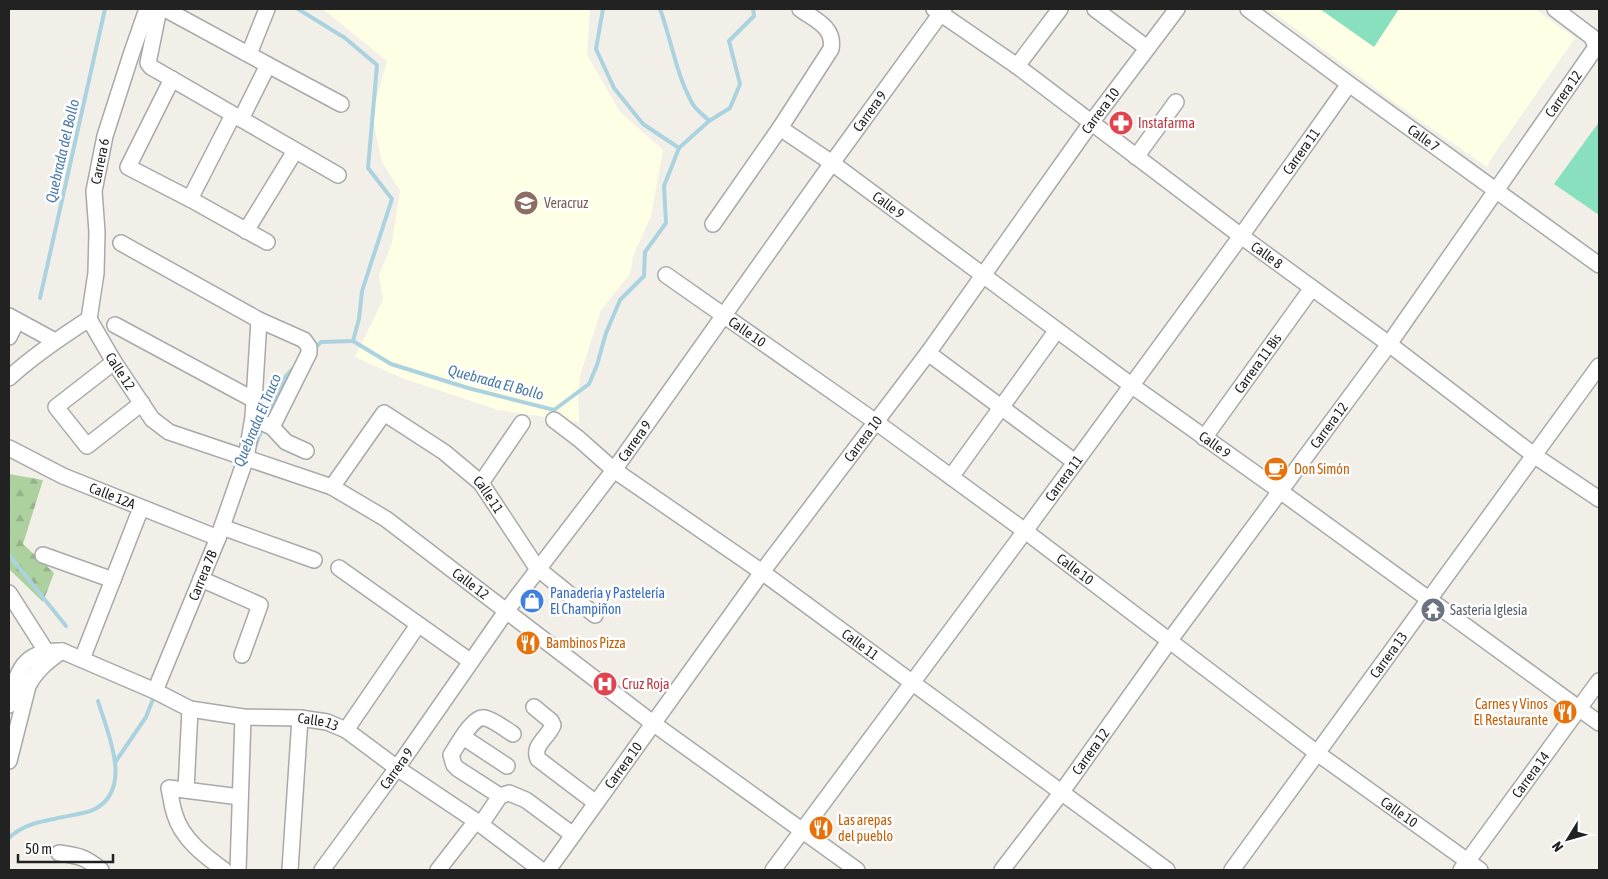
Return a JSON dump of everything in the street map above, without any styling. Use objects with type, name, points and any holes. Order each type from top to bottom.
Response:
[{"type":"street","name":"Carrera 6","points":[[89,319],[96,273],[97,232],[94,191],[106,136],[147,9]]},
{"type":"street","points":[[159,9],[148,63],[151,67],[338,175]]},
{"type":"street","points":[[165,9],[341,104]]},
{"type":"street","points":[[249,54],[267,9]]},
{"type":"street","points":[[713,224],[780,128],[831,49],[831,34],[826,28],[800,9]]},
{"type":"street","points":[[1017,66],[1060,9]]},
{"type":"street","points":[[1095,9],[1147,48]]},
{"type":"street","name":"Carrera 10","points":[[548,870],[762,572],[928,353],[984,277],[1091,123],[1177,9]]},
{"type":"street","name":"Calle 7","points":[[1248,9],[1599,264]]},
{"type":"street","name":"Carrera 12","points":[[1002,870],[1061,793],[1170,640],[1389,344],[1495,189],[1596,47],[1592,36],[1555,9]]},
{"type":"street","name":"Calle 8","points":[[940,10],[1241,236],[1389,344],[1535,456],[1599,499]]},
{"type":"street","name":"Carrera 9","points":[[322,870],[397,768],[470,661],[537,568],[614,470],[940,10]]},
{"type":"street","points":[[190,199],[268,65]]},
{"type":"street","points":[[172,79],[128,167],[267,242]]},
{"type":"street","name":"Carrera 11","points":[[773,870],[913,683],[1241,236],[1349,84]]},
{"type":"street","points":[[1136,157],[1176,102]]},
{"type":"street","name":"Calle 9","points":[[780,128],[832,163],[1131,385],[1430,599],[1599,723]]},
{"type":"street","points":[[246,231],[295,151]]},
{"type":"street","points":[[121,243],[259,320],[304,340],[309,347],[309,352],[272,427]]},
{"type":"street","name":"Calle 10","points":[[666,275],[876,422],[951,477],[1170,640],[1464,866],[1480,870]]},
{"type":"street","name":"Carrera 11 Bis","points":[[1204,438],[1312,288]]},
{"type":"street","points":[[9,337],[13,319],[55,341]]},
{"type":"street","points":[[9,378],[27,361],[89,319]]},
{"type":"street","name":"Calle 12","points":[[89,319],[114,362],[152,419],[169,432],[332,487],[386,519],[654,724],[857,870]]},
{"type":"street","name":"Carrera 7B","points":[[156,691],[220,532],[246,458],[253,417],[259,320]]},
{"type":"street","points":[[115,325],[254,400]]},
{"type":"street","points":[[951,477],[1057,330]]},
{"type":"street","points":[[928,353],[1075,462]]},
{"type":"street","points":[[114,362],[56,407],[88,446],[142,403]]},
{"type":"street","name":"Carrera 13","points":[[1232,870],[1599,367]]},
{"type":"street","name":"Calle 11","points":[[332,487],[384,413],[444,452],[481,483],[537,568],[595,615]]},
{"type":"street","points":[[253,417],[272,427],[286,442],[306,451]]},
{"type":"street","name":"Calle 11","points":[[554,420],[614,470],[762,572],[1167,870]]},
{"type":"street","points":[[481,483],[522,423]]},
{"type":"street","name":"Calle 12A","points":[[9,448],[63,476],[141,508],[314,560]]},
{"type":"street","points":[[82,659],[141,508]]},
{"type":"street","points":[[43,555],[113,580]]},
{"type":"street","points":[[339,568],[470,661]]},
{"type":"street","points":[[201,579],[260,605],[242,655]]},
{"type":"street","points":[[9,593],[46,651]]},
{"type":"street","points":[[346,730],[418,625]]},
{"type":"street","points":[[9,705],[16,677],[24,664],[34,656],[46,651],[62,651]]},
{"type":"street","points":[[9,761],[28,686],[33,676],[45,663],[62,651]]},
{"type":"street","name":"Calle 13","points":[[62,651],[156,691],[190,709],[244,717],[300,718],[327,722],[346,730],[397,768],[479,822],[541,870]]},
{"type":"street","name":"Carrera 14","points":[[1464,866],[1599,681]]},
{"type":"street","points":[[534,707],[551,721],[553,725],[537,748],[538,759],[596,803]]},
{"type":"street","points":[[186,790],[190,709]]},
{"type":"street","points":[[238,870],[244,717]]},
{"type":"street","points":[[500,796],[454,765],[451,755],[476,719],[482,717],[487,719],[513,734]]},
{"type":"street","points":[[290,870],[300,718]]},
{"type":"street","points":[[463,737],[507,766]]},
{"type":"street","points":[[224,870],[200,852],[184,834],[175,816],[169,788],[240,796]]},
{"type":"street","points":[[438,870],[500,796],[509,793],[526,800],[573,835]]},
{"type":"street","points":[[200,852],[200,870]]},
{"type":"street","points":[[59,853],[76,855],[87,859],[101,870]]},
{"type":"shaded area","name":"Veracruz","points":[[323,9],[590,9],[587,55],[620,112],[663,150],[651,216],[633,256],[630,274],[601,310],[580,376],[578,397],[579,422],[498,410],[402,378],[355,357],[383,300],[379,275],[392,243],[400,190],[382,162],[372,115],[387,61]]},
{"type":"shaded area","points":[[1269,9],[1535,9],[1575,38],[1487,167],[1402,108]]},
{"type":"green space","points":[[1320,9],[1399,9],[1374,47]]},
{"type":"green space","points":[[1599,122],[1599,215],[1554,184]]},
{"type":"green space","points":[[9,474],[43,480],[23,544],[54,573],[43,602],[9,569]]},
{"type":"waterway","name":"Quebrada del Bollo","points":[[40,298],[105,9]]},
{"type":"waterway","name":"Quebrada El Truco","points":[[298,9],[345,38],[377,65],[368,168],[392,199],[362,291],[359,319],[353,341],[321,342],[314,349]]},
{"type":"waterway","name":"Quebrada El Bollo","points":[[353,341],[391,364],[468,388],[554,410],[589,384],[597,365],[606,333],[620,300],[644,276],[645,252],[666,223],[664,186],[679,148],[643,124],[614,88],[596,49],[603,9]]},
{"type":"waterway","points":[[660,9],[692,104],[709,121],[679,148]]},
{"type":"waterway","points":[[709,121],[730,108],[740,84],[729,41],[754,16],[753,9]]},
{"type":"waterway","name":"Quebrada El Truco","points":[[266,421],[286,376],[294,368]]},
{"type":"waterway","name":"Quebrada El Truco","points":[[254,449],[263,427]]},
{"type":"waterway","name":"Quebrada del Bollo","points":[[9,555],[66,626]]},
{"type":"waterway","name":"Quebrada El Truco","points":[[116,761],[146,717],[155,694]]},
{"type":"waterway","name":"Quebrada del Bollo","points":[[9,838],[19,830],[35,823],[91,811],[107,800],[113,788],[115,774],[114,759],[98,701]]},
{"type":"place","name":"Instafarma","points":[[1121,123]]},
{"type":"place","name":"Veracruz","points":[[526,203]]},
{"type":"place","name":"Don Simón","points":[[1276,469]]},
{"type":"place","name":"Panadería y Pastelería El Champiñon","points":[[532,601]]},
{"type":"place","name":"Sasteria Iglesia","points":[[1433,610]]},
{"type":"place","name":"Bambinos Pizza","points":[[528,643]]},
{"type":"place","name":"Cruz Roja","points":[[605,684]]},
{"type":"place","name":"Carnes y Vinos El Restaurante","points":[[1565,712]]},
{"type":"place","name":"Las arepas del pueblo","points":[[821,828]]}]
